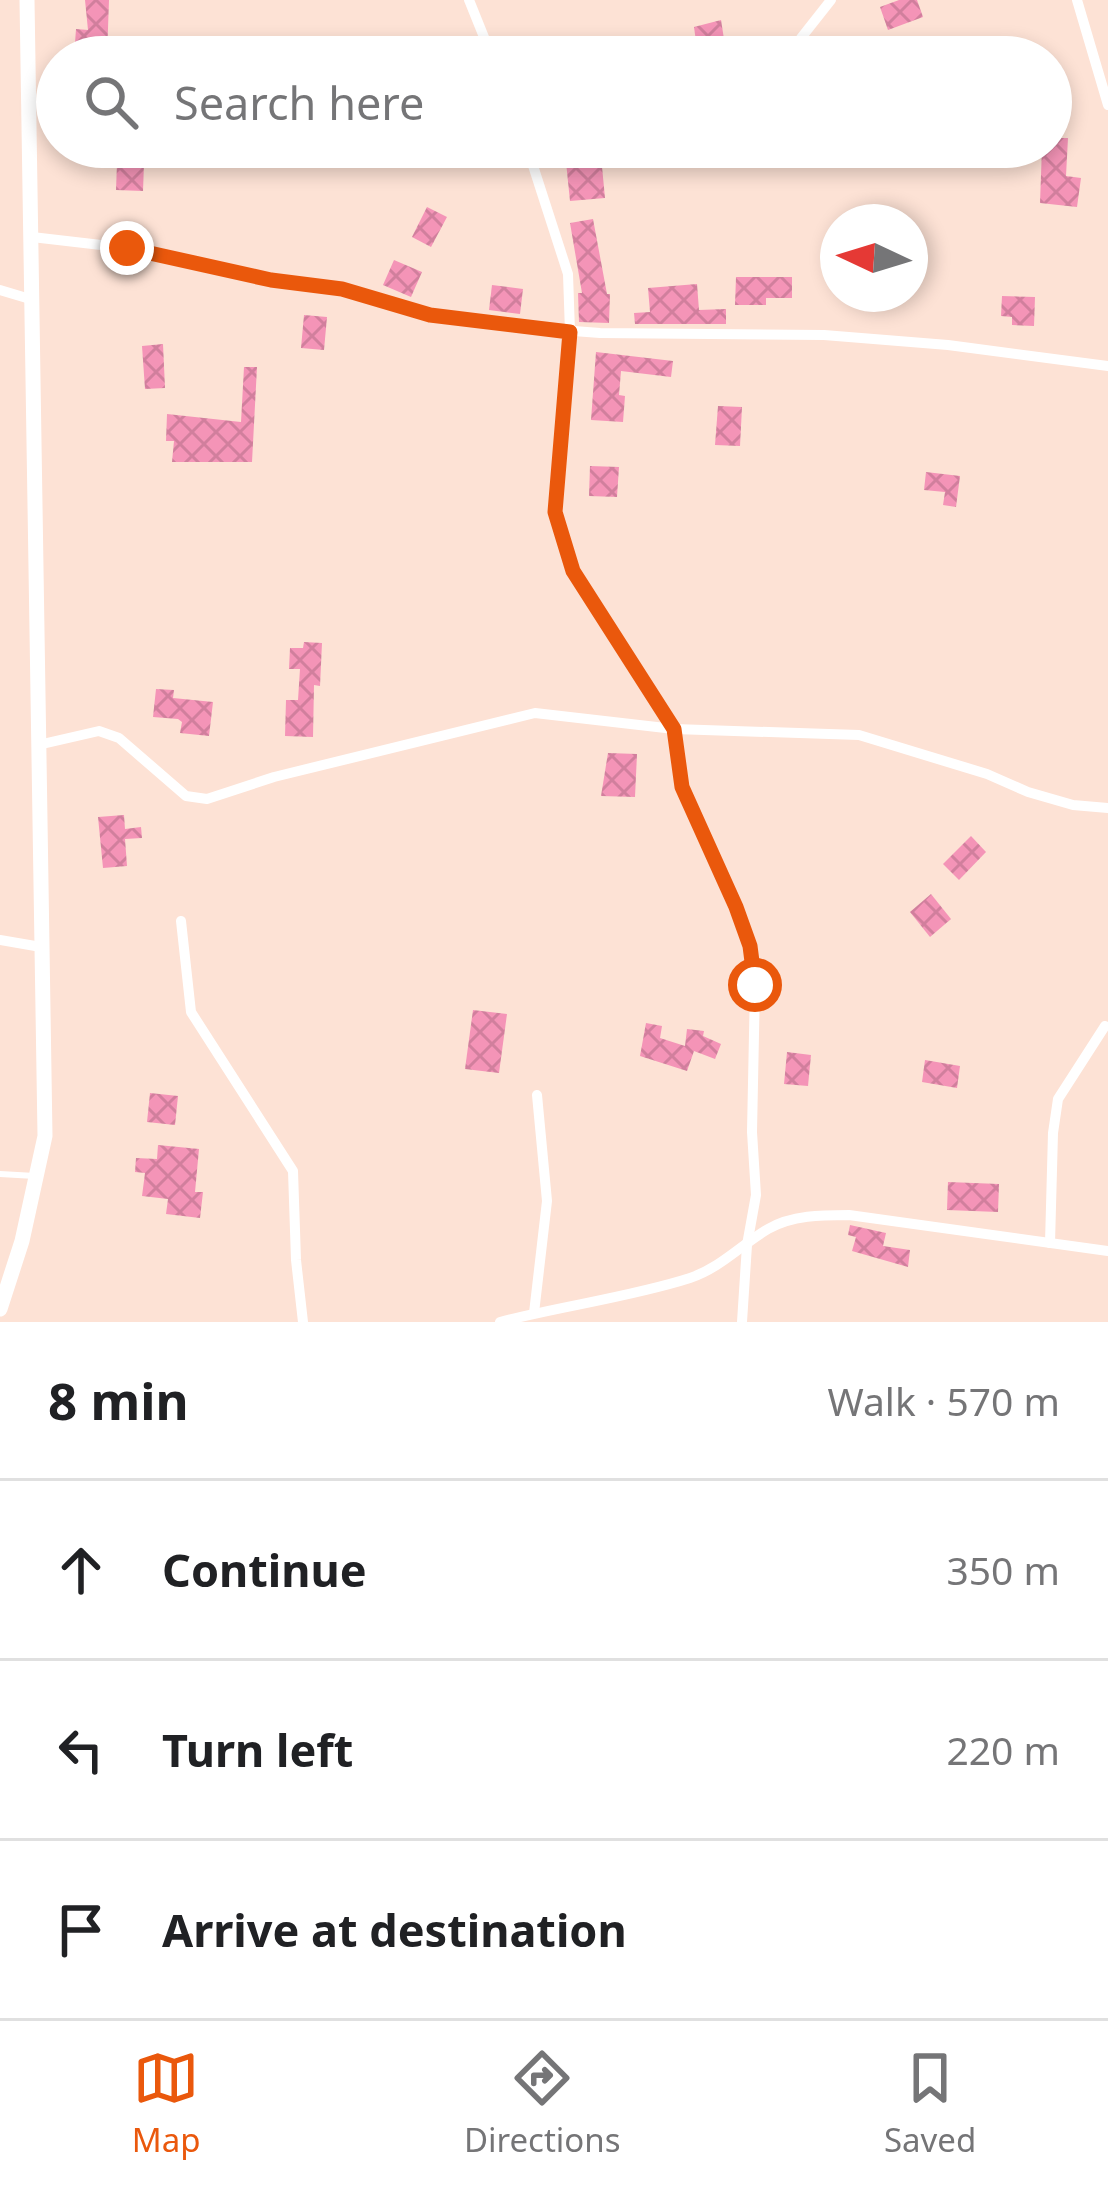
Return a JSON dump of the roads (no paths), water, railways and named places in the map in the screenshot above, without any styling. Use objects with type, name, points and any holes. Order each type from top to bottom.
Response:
[{"type":"street","points":[[0,1309],[39,1176],[45,1136],[27,0]]},
{"type":"street","points":[[469,0],[484,36]]},
{"type":"street","points":[[803,36],[831,0]]},
{"type":"street","points":[[1077,0],[1108,106]]},
{"type":"street","points":[[534,168],[564,254],[570,332],[555,512],[573,571],[674,729],[682,787],[736,907],[753,965],[756,1195],[742,1322]]},
{"type":"street","points":[[32,237],[127,248],[271,280],[342,289],[430,315],[570,332],[824,334],[1108,366]]},
{"type":"street","points":[[0,290],[30,299]]},
{"type":"street","points":[[38,745],[99,731],[119,738],[186,796],[207,799],[274,777],[536,712],[674,729],[859,735],[987,774],[1028,792],[1073,805],[1108,808]]},
{"type":"street","points":[[181,922],[191,1012],[293,1171],[303,1322]]},
{"type":"street","points":[[0,940],[41,947]]},
{"type":"street","points":[[1050,1243],[1058,1099],[1105,1026]]},
{"type":"street","points":[[534,1313],[547,1201],[537,1095]]},
{"type":"street","points":[[500,1322],[692,1278],[788,1220],[849,1215],[1108,1251]]},
{"type":"lane","points":[[0,1174],[39,1176]]}]
